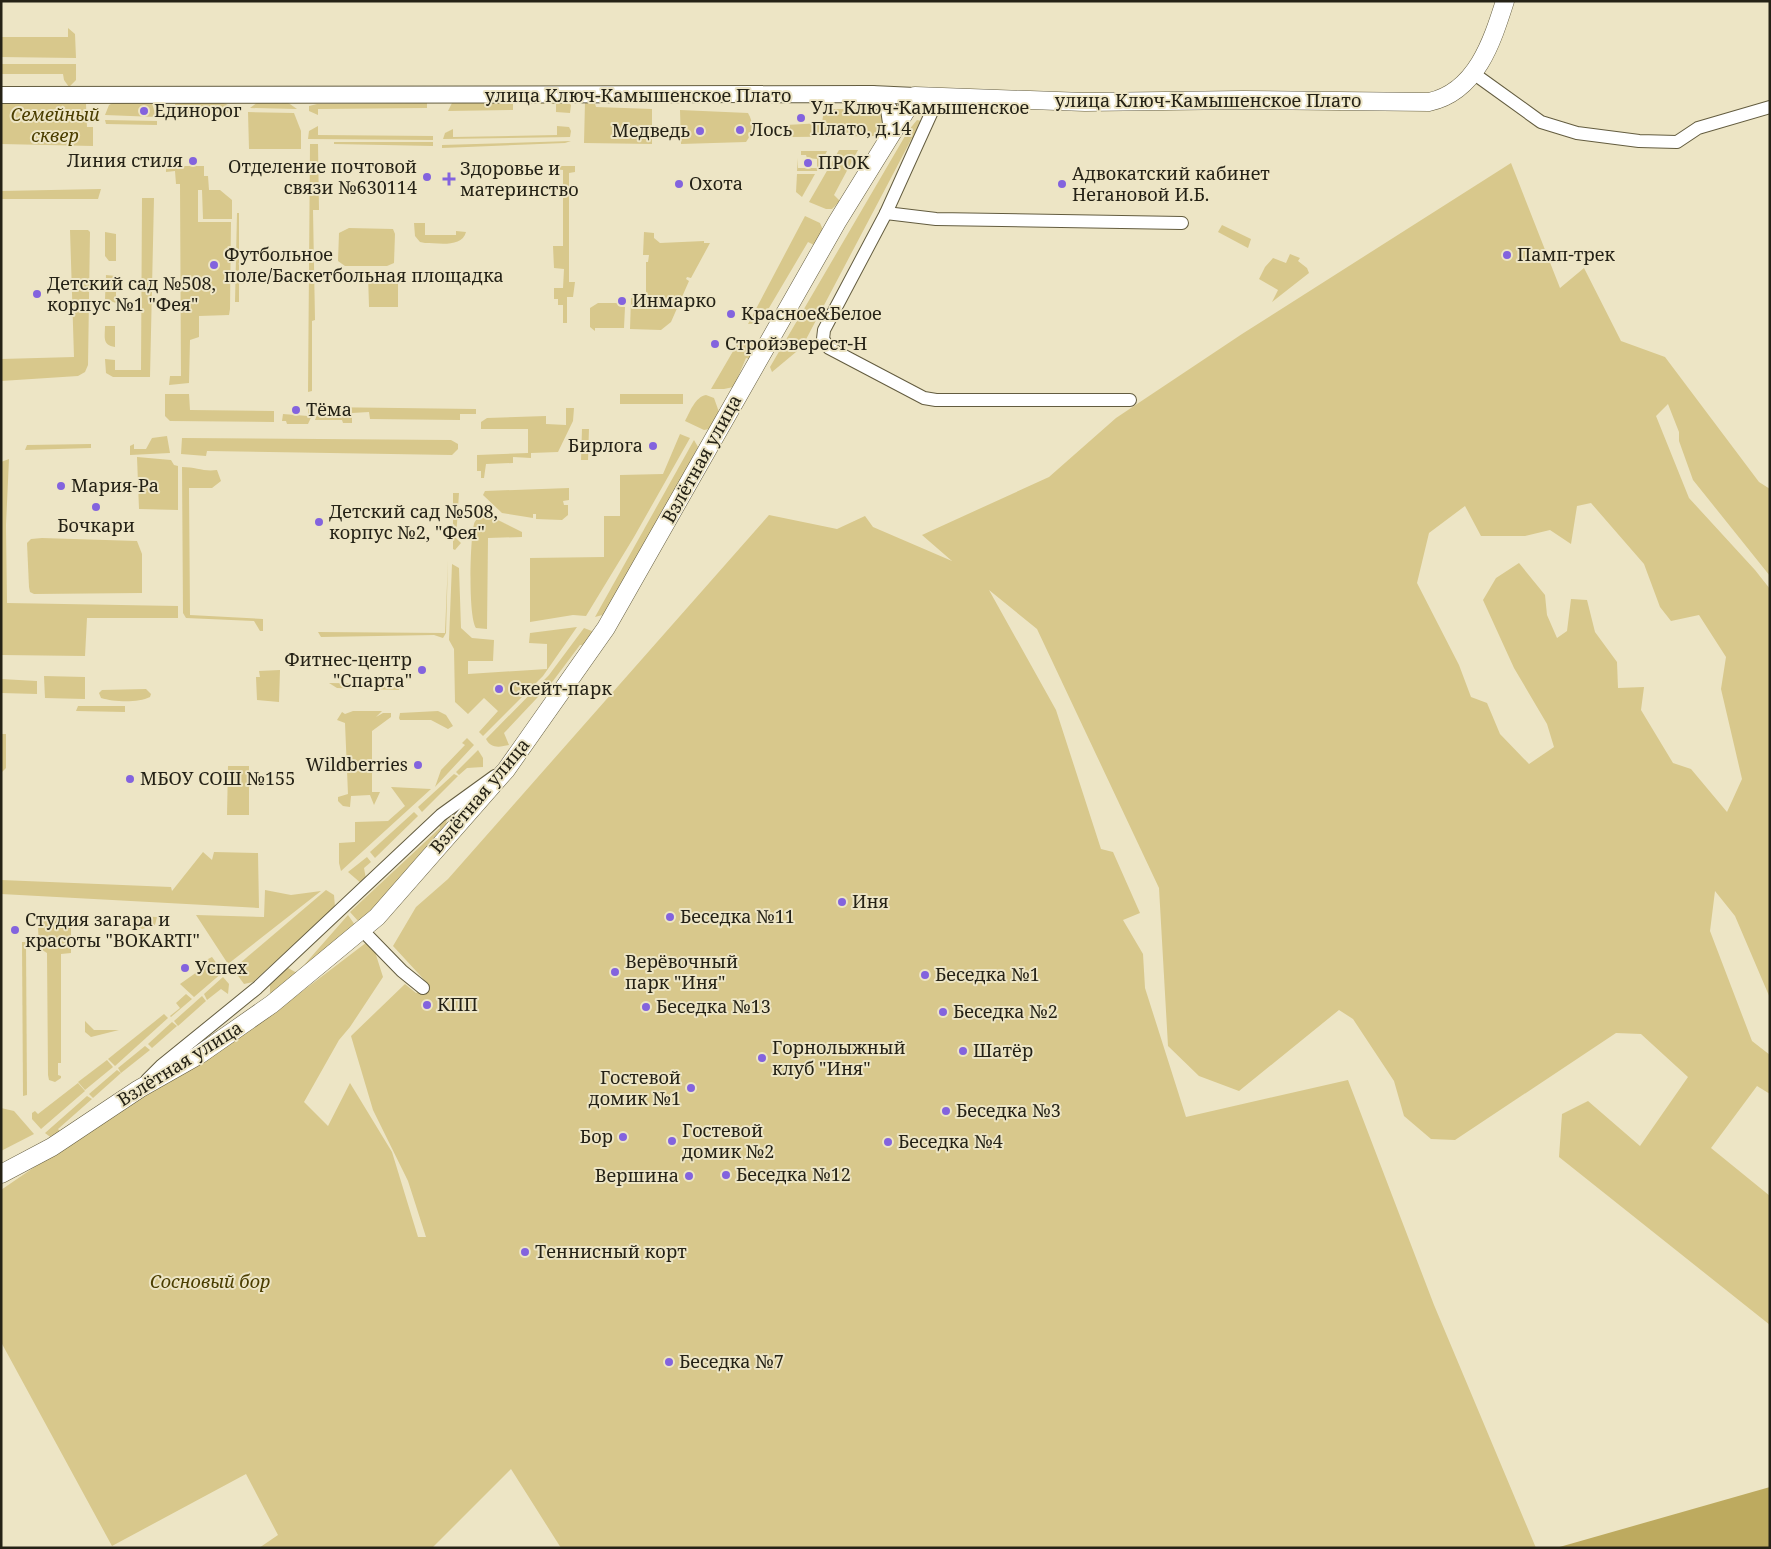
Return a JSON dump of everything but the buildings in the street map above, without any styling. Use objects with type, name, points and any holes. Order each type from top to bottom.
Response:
[{"type":"main road","name":"улица Ключ-Камышенское Плато","points":[[914,96],[1085,102],[1262,100],[1429,102],[1453,94],[1473,73],[1492,39],[1505,1]]},
{"type":"main road","name":"Взлётная улица","points":[[1,1174],[52,1147],[139,1089],[199,1055],[272,1004],[363,931],[506,770],[606,628],[734,399],[888,136],[914,96]]},
{"type":"street","points":[[1473,73],[1541,122],[1577,133],[1639,141],[1677,142],[1698,128],[1770,108]]},
{"type":"street","points":[[872,94],[884,103],[889,110],[891,124],[888,136]]},
{"type":"street","name":"улица Ключ-Камышенское Плато","points":[[1,95],[872,94],[914,96]]},
{"type":"street","points":[[939,96],[886,213],[823,331],[823,339],[830,348],[924,398],[1130,400]]},
{"type":"street","points":[[886,213],[936,219],[1182,223]]},
{"type":"street","points":[[139,1089],[161,1066],[257,988],[442,814],[490,778],[506,770]]},
{"type":"street","points":[[363,931],[402,971],[423,988]]},
{"type":"green space","points":[[68,28],[75,34],[76,58],[1,57],[1,37],[68,37]]},
{"type":"green space","points":[[1,64],[76,64],[76,80],[69,87],[64,80],[63,74],[1,74]]},
{"type":"green space","points":[[566,100],[571,105],[570,113],[556,112],[556,104],[513,103],[513,110],[448,111],[452,103],[459,102]]},
{"type":"green space","points":[[594,100],[596,107],[652,109],[652,144],[584,143],[585,102]]},
{"type":"green space","points":[[182,101],[219,102],[231,107],[233,112],[186,114],[175,107],[175,104]]},
{"type":"green space","points":[[115,102],[152,103],[156,117],[105,115],[109,105]]},
{"type":"green space","points":[[258,102],[287,102],[297,109],[250,108]]},
{"type":"green space","points":[[867,102],[875,106],[883,116],[879,136],[793,137],[786,133],[786,125],[822,123],[824,109],[859,109],[859,104]]},
{"type":"green space","points":[[427,103],[427,108],[318,109],[318,115],[309,111],[309,106],[317,104]]},
{"type":"green space","name":"Семейный сквер","points":[[1,104],[86,104],[87,127],[93,127],[93,146],[1,144]]},
{"type":"green space","points":[[680,110],[748,113],[752,124],[750,135],[746,142],[681,144]]},
{"type":"green space","points":[[248,112],[294,113],[301,131],[301,149],[249,149]]},
{"type":"green space","points":[[105,120],[157,121],[157,125],[106,124]]},
{"type":"green space","points":[[917,120],[922,121],[917,136],[912,138],[802,347],[772,372],[770,367],[908,131]]},
{"type":"green space","points":[[318,126],[318,135],[433,136],[433,140],[308,139],[309,131]]},
{"type":"green space","points":[[557,126],[569,127],[571,131],[570,137],[443,139],[445,133],[453,129],[453,137],[557,135]]},
{"type":"green space","points":[[571,141],[565,143],[442,148],[442,145]]},
{"type":"green space","points":[[334,142],[433,142],[433,146],[334,144]]},
{"type":"green space","points":[[310,144],[318,144],[319,210],[313,210],[315,320],[312,321],[312,391],[308,392]]},
{"type":"green space","points":[[839,150],[858,150],[834,195],[840,201],[832,209],[826,209],[809,202]]},
{"type":"green space","points":[[801,151],[827,151],[817,171],[797,171],[798,158],[798,168],[817,168],[817,159],[801,155]]},
{"type":"green space","name":"Сосновый бор","points":[[1511,163],[1560,288],[1584,268],[1621,341],[1665,357],[1759,482],[1770,489],[1770,576],[1693,480],[1679,441],[1679,432],[1668,404],[1656,416],[1689,498],[1770,589],[1770,998],[1735,916],[1715,891],[1710,931],[1752,1041],[1770,1055],[1770,1094],[1757,1086],[1711,1148],[1770,1196],[1770,1325],[1559,1157],[1562,1114],[1588,1101],[1640,1146],[1688,1077],[1641,1034],[1616,1033],[1455,1140],[1431,1139],[1404,1116],[1394,1081],[1353,1019],[1339,1010],[1239,1091],[1199,1076],[1168,1046],[1159,888],[1037,629],[989,590],[1056,710],[1101,849],[1113,852],[1140,913],[1123,920],[1143,954],[1145,988],[1186,1117],[1348,1080],[1434,1305],[1536,1548],[561,1548],[511,1469],[432,1548],[259,1548],[278,1535],[246,1474],[112,1546],[1,1342],[1,1190],[189,1061],[283,1006],[371,939],[383,977],[350,1027],[339,1040],[304,1102],[328,1126],[350,1083],[392,1152],[418,1237],[426,1237],[408,1181],[373,1110],[351,1036],[405,984],[416,993],[429,985],[393,946],[416,907],[448,879],[769,515],[837,529],[865,516],[873,527],[952,561],[922,535],[1049,477],[1116,418],[1242,334]],"holes":[[[1591,503],[1644,564],[1660,607],[1671,621],[1699,615],[1726,657],[1721,689],[1742,779],[1727,812],[1691,769],[1673,763],[1641,710],[1644,687],[1618,688],[1617,662],[1595,632],[1587,600],[1571,599],[1567,631],[1557,638],[1547,615],[1545,595],[1519,563],[1496,578],[1483,600],[1514,668],[1547,724],[1554,747],[1529,764],[1500,734],[1487,703],[1471,697],[1459,665],[1417,583],[1429,533],[1465,506],[1481,536],[1525,536],[1550,530],[1571,544],[1577,506]]]},
{"type":"green space","points":[[166,166],[204,166],[204,176],[208,176],[209,190],[220,190],[232,200],[232,219],[203,219],[202,190],[198,190],[198,222],[231,222],[230,309],[229,315],[199,316],[199,337],[190,340],[189,383],[169,385],[170,376],[181,376],[180,184],[176,184],[175,171],[166,172]]},
{"type":"green space","points":[[556,166],[575,166],[575,172],[569,173],[569,282],[575,282],[573,297],[567,297],[567,323],[563,323],[563,305],[558,305],[558,299],[554,299],[554,288],[563,288],[564,269],[554,268],[553,246],[563,246],[563,170],[553,169]]},
{"type":"green space","points":[[797,174],[815,174],[802,197],[796,192]]},
{"type":"green space","points":[[101,189],[98,199],[1,199],[1,191]]},
{"type":"green space","points":[[142,198],[154,198],[150,377],[113,377],[106,373],[105,359],[115,360],[115,370],[141,370]]},
{"type":"green space","points":[[237,213],[239,213],[239,302],[235,302]]},
{"type":"green space","points":[[805,216],[820,223],[823,230],[816,246],[808,242],[760,323],[748,324]]},
{"type":"green space","points":[[414,223],[425,223],[425,235],[456,235],[456,231],[466,232],[464,237],[455,243],[425,243],[420,242],[415,236]]},
{"type":"green space","points":[[1222,225],[1251,239],[1248,248],[1218,232]]},
{"type":"green space","points":[[349,228],[393,229],[395,234],[394,263],[387,266],[345,266],[338,261],[339,233]]},
{"type":"green space","points":[[70,230],[88,230],[90,232],[88,365],[85,372],[78,376],[1,381],[1,359],[74,357]]},
{"type":"green space","points":[[105,232],[116,234],[116,261],[109,261],[105,256]]},
{"type":"green space","points":[[644,232],[654,233],[654,238],[660,243],[704,241],[704,243],[710,243],[691,278],[687,277],[686,279],[689,281],[671,322],[661,330],[630,329],[631,298],[646,298],[646,262],[648,262],[649,255],[643,255]]},
{"type":"green space","points":[[1290,254],[1300,258],[1298,261],[1307,268],[1309,273],[1272,302],[1278,290],[1259,279],[1265,267],[1273,258],[1286,263]]},
{"type":"green space","points":[[106,275],[116,276],[116,303],[105,299]]},
{"type":"green space","points":[[368,275],[398,275],[398,307],[369,307]]},
{"type":"green space","points":[[598,303],[619,303],[618,306],[625,307],[624,328],[595,328],[595,331],[590,327],[590,308]]},
{"type":"green space","points":[[105,326],[115,326],[115,347],[106,342]]},
{"type":"green space","points":[[739,341],[756,343],[760,351],[756,361],[746,358],[738,377],[744,382],[743,385],[724,389],[711,389]]},
{"type":"green space","points":[[165,394],[189,394],[190,410],[274,411],[274,422],[170,421],[165,416]]},
{"type":"green space","points":[[620,394],[683,394],[683,404],[620,404]]},
{"type":"green space","points":[[706,395],[714,398],[719,412],[709,429],[704,430],[685,421],[696,402]]},
{"type":"green space","points":[[308,401],[318,402],[308,424],[287,424],[286,421],[282,421],[283,414],[308,416]]},
{"type":"green space","points":[[320,407],[476,409],[476,414],[460,414],[460,420],[370,419],[369,412],[352,413],[352,423],[343,423],[342,420],[315,420]]},
{"type":"green space","points":[[566,408],[574,408],[573,421],[558,452],[531,453],[531,458],[513,457],[513,463],[486,464],[484,478],[481,478],[481,471],[477,471],[477,455],[528,453],[528,429],[481,429],[481,422],[487,418],[546,416],[546,424],[566,425]]},
{"type":"green space","points":[[582,429],[589,429],[588,460],[581,460]]},
{"type":"green space","points":[[680,434],[690,438],[634,537],[586,616],[573,615],[530,622],[530,558],[604,557],[604,516],[620,516],[620,475],[663,474]]},
{"type":"green space","points":[[167,436],[170,453],[130,455],[130,446],[134,444],[134,449],[146,449],[152,438]]},
{"type":"green space","points":[[182,438],[451,440],[458,444],[458,449],[452,455],[207,451],[206,456],[181,454]]},
{"type":"green space","points":[[694,440],[698,447],[610,608],[606,614],[595,617]]},
{"type":"green space","points":[[91,444],[91,448],[25,450],[27,445]]},
{"type":"green space","points":[[137,457],[171,460],[174,465],[178,466],[178,510],[139,509]]},
{"type":"green space","points":[[9,459],[6,525],[7,603],[178,606],[178,618],[87,618],[85,656],[1,655],[1,462]]},
{"type":"green space","points":[[182,467],[217,470],[221,481],[212,488],[189,488],[190,615],[263,619],[263,631],[260,631],[254,621],[186,618],[183,613]]},
{"type":"green space","points":[[569,488],[569,500],[563,501],[564,505],[568,505],[568,515],[562,520],[536,519],[536,514],[533,514],[533,518],[502,513],[483,495],[485,491]]},
{"type":"green space","points":[[453,493],[459,493],[456,538],[461,543],[455,550],[453,549]]},
{"type":"green space","points":[[484,508],[494,518],[522,532],[522,537],[488,538],[487,629],[476,628],[473,621],[471,594],[473,533],[475,522],[484,512],[482,510]]},
{"type":"green space","points":[[31,539],[137,541],[142,554],[142,593],[34,594],[30,592],[27,543]]},
{"type":"green space","points":[[448,560],[446,633],[443,638],[434,635],[321,637],[318,632],[445,633]]},
{"type":"green space","points":[[452,564],[459,568],[461,628],[472,638],[494,640],[493,661],[468,661],[468,674],[547,669],[547,644],[529,643],[530,633],[577,627],[543,676],[483,736],[479,732],[498,711],[484,698],[468,714],[455,702],[454,649],[449,640]]},
{"type":"green space","points":[[584,628],[597,633],[592,646],[580,645],[553,681],[504,733],[509,745],[499,747],[490,744],[486,739],[549,675]]},
{"type":"green space","points":[[280,670],[279,702],[257,700],[256,677],[260,677],[259,671]]},
{"type":"green space","points":[[44,676],[85,677],[85,699],[45,698]]},
{"type":"green space","points":[[1,679],[37,681],[37,694],[1,693]]},
{"type":"green space","points":[[329,683],[399,684],[399,690],[337,688]]},
{"type":"green space","points":[[146,689],[151,694],[150,697],[133,701],[101,698],[99,693],[102,690]]},
{"type":"green space","points":[[78,706],[125,706],[125,712],[76,711]]},
{"type":"green space","points":[[353,711],[382,711],[376,717],[383,713],[391,713],[391,717],[372,731],[372,792],[380,792],[374,805],[370,795],[351,796],[350,807],[343,806],[338,801],[338,797],[348,794],[345,723],[337,720],[342,712],[345,714]]},
{"type":"green space","points":[[438,711],[446,715],[453,726],[448,729],[431,720],[400,720],[399,718],[400,713]]},
{"type":"green space","points":[[1,734],[6,734],[6,768],[1,773]]},
{"type":"green space","points":[[467,738],[474,745],[435,787],[441,770],[465,745],[462,743]]},
{"type":"green space","points":[[478,750],[483,758],[483,767],[467,768],[459,775],[456,772]]},
{"type":"green space","points":[[228,766],[249,766],[249,815],[227,815]]},
{"type":"green space","points":[[454,774],[458,776],[422,812],[418,807]]},
{"type":"green space","points":[[391,787],[431,789],[341,871],[339,843],[355,842],[355,822],[388,821],[405,806]]},
{"type":"green space","points":[[414,812],[418,816],[375,858],[370,852]]},
{"type":"green space","points":[[438,818],[447,819],[446,824],[376,906],[359,922],[350,912],[440,828]]},
{"type":"green space","points":[[203,852],[212,860],[214,852],[258,853],[259,908],[1,894],[1,880],[171,887],[172,891]]},
{"type":"green space","points":[[367,857],[371,862],[364,868],[366,879],[362,884],[348,872]]},
{"type":"green space","points":[[265,890],[291,895],[321,891],[228,964],[196,915],[264,917]]},
{"type":"green space","points":[[326,890],[334,895],[335,907],[253,982],[244,984],[233,969]]},
{"type":"green space","points":[[348,915],[355,925],[298,972]]},
{"type":"green space","points":[[130,916],[157,917],[155,925],[142,929],[131,922]]},
{"type":"green space","points":[[45,918],[63,918],[71,928],[71,953],[61,954],[61,1063],[58,1063],[58,1075],[61,1078],[55,1082],[49,1080],[48,1075],[47,953],[39,948],[38,927]]},
{"type":"green space","points":[[22,942],[26,942],[27,1095],[23,1096]]},
{"type":"green space","points":[[212,957],[223,972],[194,997],[180,984],[197,972],[198,964]]},
{"type":"green space","points":[[288,968],[297,973],[270,995],[270,985]]},
{"type":"green space","points":[[223,977],[229,984],[228,994],[221,989],[207,1000],[204,994]]},
{"type":"green space","points":[[186,994],[192,999],[171,1017],[180,1008],[176,1003]]},
{"type":"green space","points":[[202,996],[206,1001],[178,1026],[174,1021]]},
{"type":"green space","points":[[164,1014],[168,1018],[115,1066],[108,1059]]},
{"type":"green space","points":[[85,1021],[94,1030],[119,1030],[91,1037],[85,1032]]},
{"type":"green space","points":[[172,1022],[177,1026],[152,1048],[148,1044]]},
{"type":"green space","points":[[145,1046],[150,1050],[121,1073],[118,1068]]},
{"type":"green space","points":[[107,1060],[113,1067],[85,1090],[78,1082]]},
{"type":"green space","points":[[117,1070],[121,1073],[93,1098],[89,1094]]},
{"type":"green space","points":[[78,1083],[85,1091],[41,1129],[32,1119],[32,1113],[35,1111],[38,1114]]},
{"type":"green space","points":[[87,1096],[92,1099],[58,1129],[61,1133],[53,1139],[45,1133]]},
{"type":"green space","points":[[1,1108],[14,1111],[34,1134],[1,1151]]},
{"type":"shaded area","points":[[1770,1487],[1770,1548],[1556,1548]]},
{"type":"place","name":"Единорог","points":[[144,111]]},
{"type":"place","name":"Ул. Ключ-Камышенское Плато, д.14","points":[[801,118]]},
{"type":"place","name":"Лось","points":[[740,130]]},
{"type":"place","name":"Медведь","points":[[700,131]]},
{"type":"place","name":"Линия стиля","points":[[193,161]]},
{"type":"place","name":"ПРОК","points":[[808,163]]},
{"type":"place","name":"Отделение почтовой связи №630114","points":[[427,177]]},
{"type":"place","name":"Здоровье и материнство","points":[[449,179]]},
{"type":"place","name":"Охота","points":[[679,184]]},
{"type":"place","name":"Адвокатский кабинет Негановой И.Б.","points":[[1062,184]]},
{"type":"place","name":"Памп-трек","points":[[1507,255]]},
{"type":"place","name":"Футбольное поле/Баскетбольная площадка","points":[[214,265]]},
{"type":"place","name":"Детский сад №508, корпус №1 \"Фея\"","points":[[37,294]]},
{"type":"place","name":"Инмарко","points":[[622,301]]},
{"type":"place","name":"Красное&Белое","points":[[731,314]]},
{"type":"place","name":"Стройэверест-Н","points":[[715,344]]},
{"type":"place","name":"Тёма","points":[[296,410]]},
{"type":"place","name":"Бирлога","points":[[653,446]]},
{"type":"place","name":"Мария-Ра","points":[[61,486]]},
{"type":"place","name":"Бочкари","points":[[96,507]]},
{"type":"place","name":"Детский сад №508, корпус №2, \"Фея\"","points":[[319,522]]},
{"type":"place","name":"Фитнес-центр \"Спарта\"","points":[[422,670]]},
{"type":"place","name":"Скейт-парк","points":[[499,689]]},
{"type":"place","name":"Wildberries","points":[[418,765]]},
{"type":"place","name":"МБОУ СОШ №155","points":[[130,779]]},
{"type":"place","name":"Иня","points":[[842,902]]},
{"type":"place","name":"Беседка №11","points":[[670,917]]},
{"type":"place","name":"Студия загара и красоты \"BOKARTI\"","points":[[15,930]]},
{"type":"place","name":"Успех","points":[[185,968]]},
{"type":"place","name":"Верёвочный парк \"Иня\"","points":[[615,972]]},
{"type":"place","name":"Беседка №1","points":[[925,975]]},
{"type":"place","name":"КПП","points":[[427,1005]]},
{"type":"place","name":"Беседка №13","points":[[646,1007]]},
{"type":"place","name":"Беседка №2","points":[[943,1012]]},
{"type":"place","name":"Шатёр","points":[[963,1051]]},
{"type":"place","name":"Горнолыжный клуб \"Иня\"","points":[[762,1058]]},
{"type":"place","name":"Гостевой домик №1","points":[[691,1088]]},
{"type":"place","name":"Беседка №3","points":[[946,1111]]},
{"type":"place","name":"Бор","points":[[623,1137]]},
{"type":"place","name":"Гостевой домик №2","points":[[672,1141]]},
{"type":"place","name":"Беседка №4","points":[[888,1142]]},
{"type":"place","name":"Беседка №12","points":[[726,1175]]},
{"type":"place","name":"Вершина","points":[[689,1176]]},
{"type":"place","name":"Теннисный корт","points":[[525,1252]]},
{"type":"place","name":"Беседка №7","points":[[669,1362]]}]
